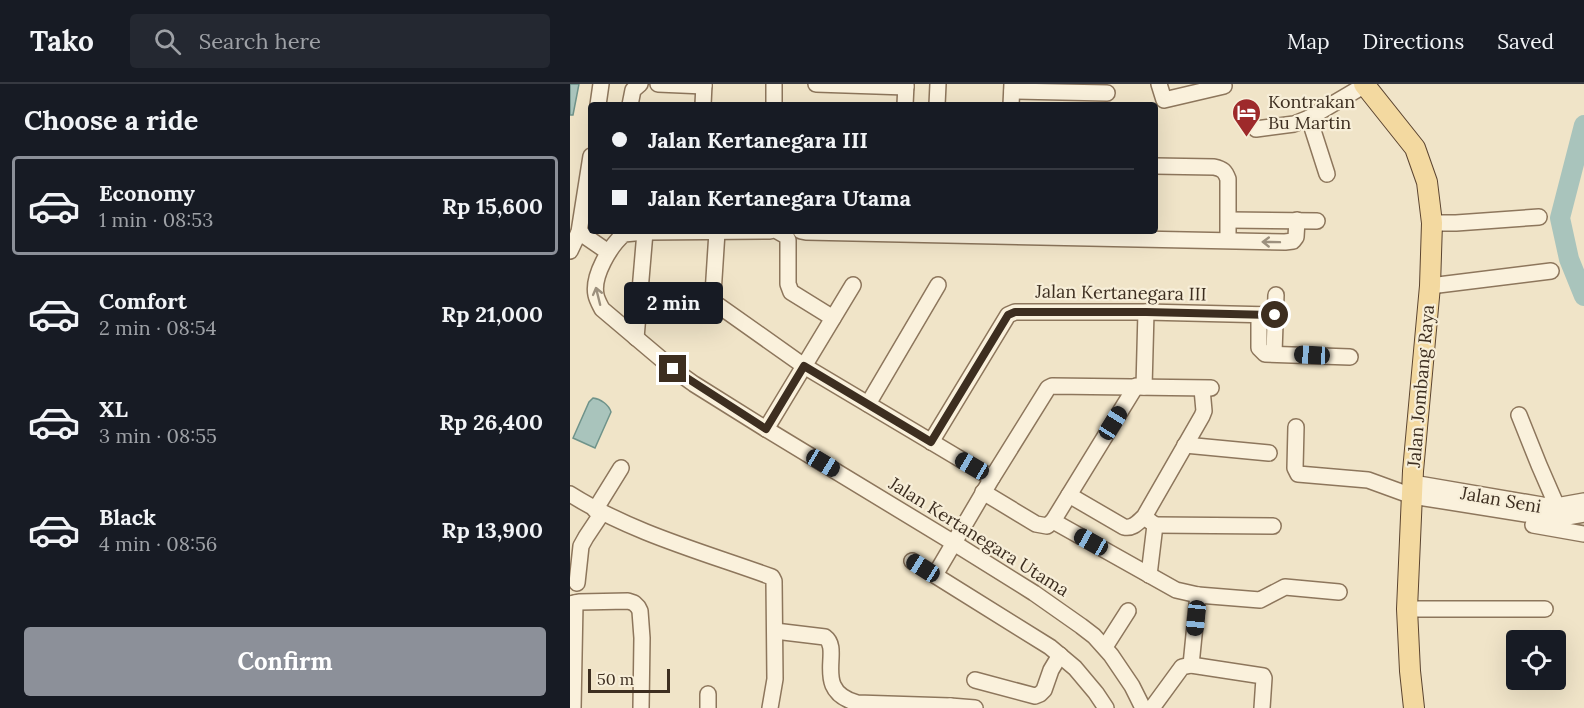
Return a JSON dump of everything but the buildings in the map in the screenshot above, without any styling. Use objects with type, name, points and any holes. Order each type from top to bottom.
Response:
[{"type":"main road","name":"Jalan Jombang Raya","points":[[1364,85],[1415,148],[1427,182],[1432,223],[1430,285],[1412,495],[1407,609],[1414,708]]},
{"type":"street","points":[[598,102],[601,84]]},
{"type":"street","points":[[631,102],[633,90],[640,84]]},
{"type":"street","points":[[658,84],[704,85],[703,102]]},
{"type":"street","points":[[774,84],[774,102]]},
{"type":"street","points":[[816,84],[906,86],[905,102]]},
{"type":"street","points":[[938,84],[938,102]]},
{"type":"street","points":[[1160,84],[1164,100],[1224,86]]},
{"type":"street","points":[[1256,129],[1294,124],[1309,118],[1364,85]]},
{"type":"street","points":[[1012,93],[1107,93]]},
{"type":"street","points":[[1309,118],[1327,174]]},
{"type":"street","points":[[1158,166],[1214,167],[1225,171],[1228,180],[1228,240]]},
{"type":"street","points":[[588,172],[575,241],[606,256],[624,234]]},
{"type":"street","points":[[1432,223],[1539,217]]},
{"type":"street","points":[[1229,220],[1317,221]]},
{"type":"street","points":[[1011,234],[1291,241],[1296,237],[1297,220]]},
{"type":"street","points":[[636,338],[645,234]]},
{"type":"street","points":[[717,234],[713,294],[715,303],[804,366],[992,478]]},
{"type":"street","points":[[782,234],[788,240],[788,284],[791,292],[833,318]]},
{"type":"street","name":"Jalan Kertanegara Utama","points":[[606,256],[596,285],[599,304],[636,338],[680,374],[1034,593],[1082,626],[1105,647],[1132,686],[1143,708]]},
{"type":"street","points":[[1430,285],[1551,271]]},
{"type":"street","points":[[766,429],[853,285]]},
{"type":"street","points":[[868,404],[938,285]]},
{"type":"street","points":[[1276,295],[1267,315],[1274,353],[1350,357]]},
{"type":"street","points":[[983,492],[1036,524],[1047,526],[1053,521],[1140,387],[1146,312]]},
{"type":"street","name":"Jalan Kertanegara III","points":[[931,442],[1011,313],[1146,312],[1267,315]]},
{"type":"street","points":[[935,575],[983,492],[1048,388],[1052,386],[1206,388],[1202,416],[1185,444],[1149,521],[1149,575]]},
{"type":"street","points":[[1519,415],[1560,512]]},
{"type":"street","points":[[1296,427],[1295,468],[1298,474],[1368,480],[1412,495],[1551,518],[1584,501]]},
{"type":"street","points":[[1185,444],[1269,453]]},
{"type":"street","points":[[577,583],[581,546],[621,468]]},
{"type":"street","points":[[570,494],[598,511],[671,542],[772,577],[774,581],[775,679],[770,708]]},
{"type":"street","points":[[1069,495],[1126,528],[1149,521],[1273,526]]},
{"type":"street","name":"Jalan Seni","points":[[1412,495],[1452,510],[1584,534]]},
{"type":"street","points":[[1560,512],[1584,514]]},
{"type":"street","points":[[1053,521],[1176,590],[1198,595],[1260,600],[1285,587],[1339,592]]},
{"type":"street","points":[[912,561],[1050,647],[1075,668],[1106,708]]},
{"type":"street","points":[[1191,665],[1198,595]]},
{"type":"street","points":[[573,708],[573,603],[628,601],[634,603],[640,611],[641,708]]},
{"type":"street","points":[[1407,609],[1545,609]]},
{"type":"street","points":[[1105,647],[1128,611]]},
{"type":"street","points":[[775,631],[828,639],[831,644],[832,681],[837,692],[846,699],[857,703],[975,708]]},
{"type":"street","points":[[975,680],[1035,696],[1044,690],[1051,670],[1060,655]]},
{"type":"street","points":[[1152,708],[1182,667],[1191,665],[1263,676],[1262,708]]},
{"type":"water","points":[[570,84],[579,84],[573,115],[570,115]]},
{"type":"water","points":[[593,398],[604,403],[611,412],[595,448],[573,438]]},
{"type":"waterway","points":[[1584,125],[1560,218],[1569,259],[1584,296]]},
{"type":"place","name":"Kontrakan Bu Martin","points":[[1247,138]]},
{"type":"route","points":[[673,369],[766,429],[804,366],[931,442],[1011,313],[1146,312],[1275,315]]}]
